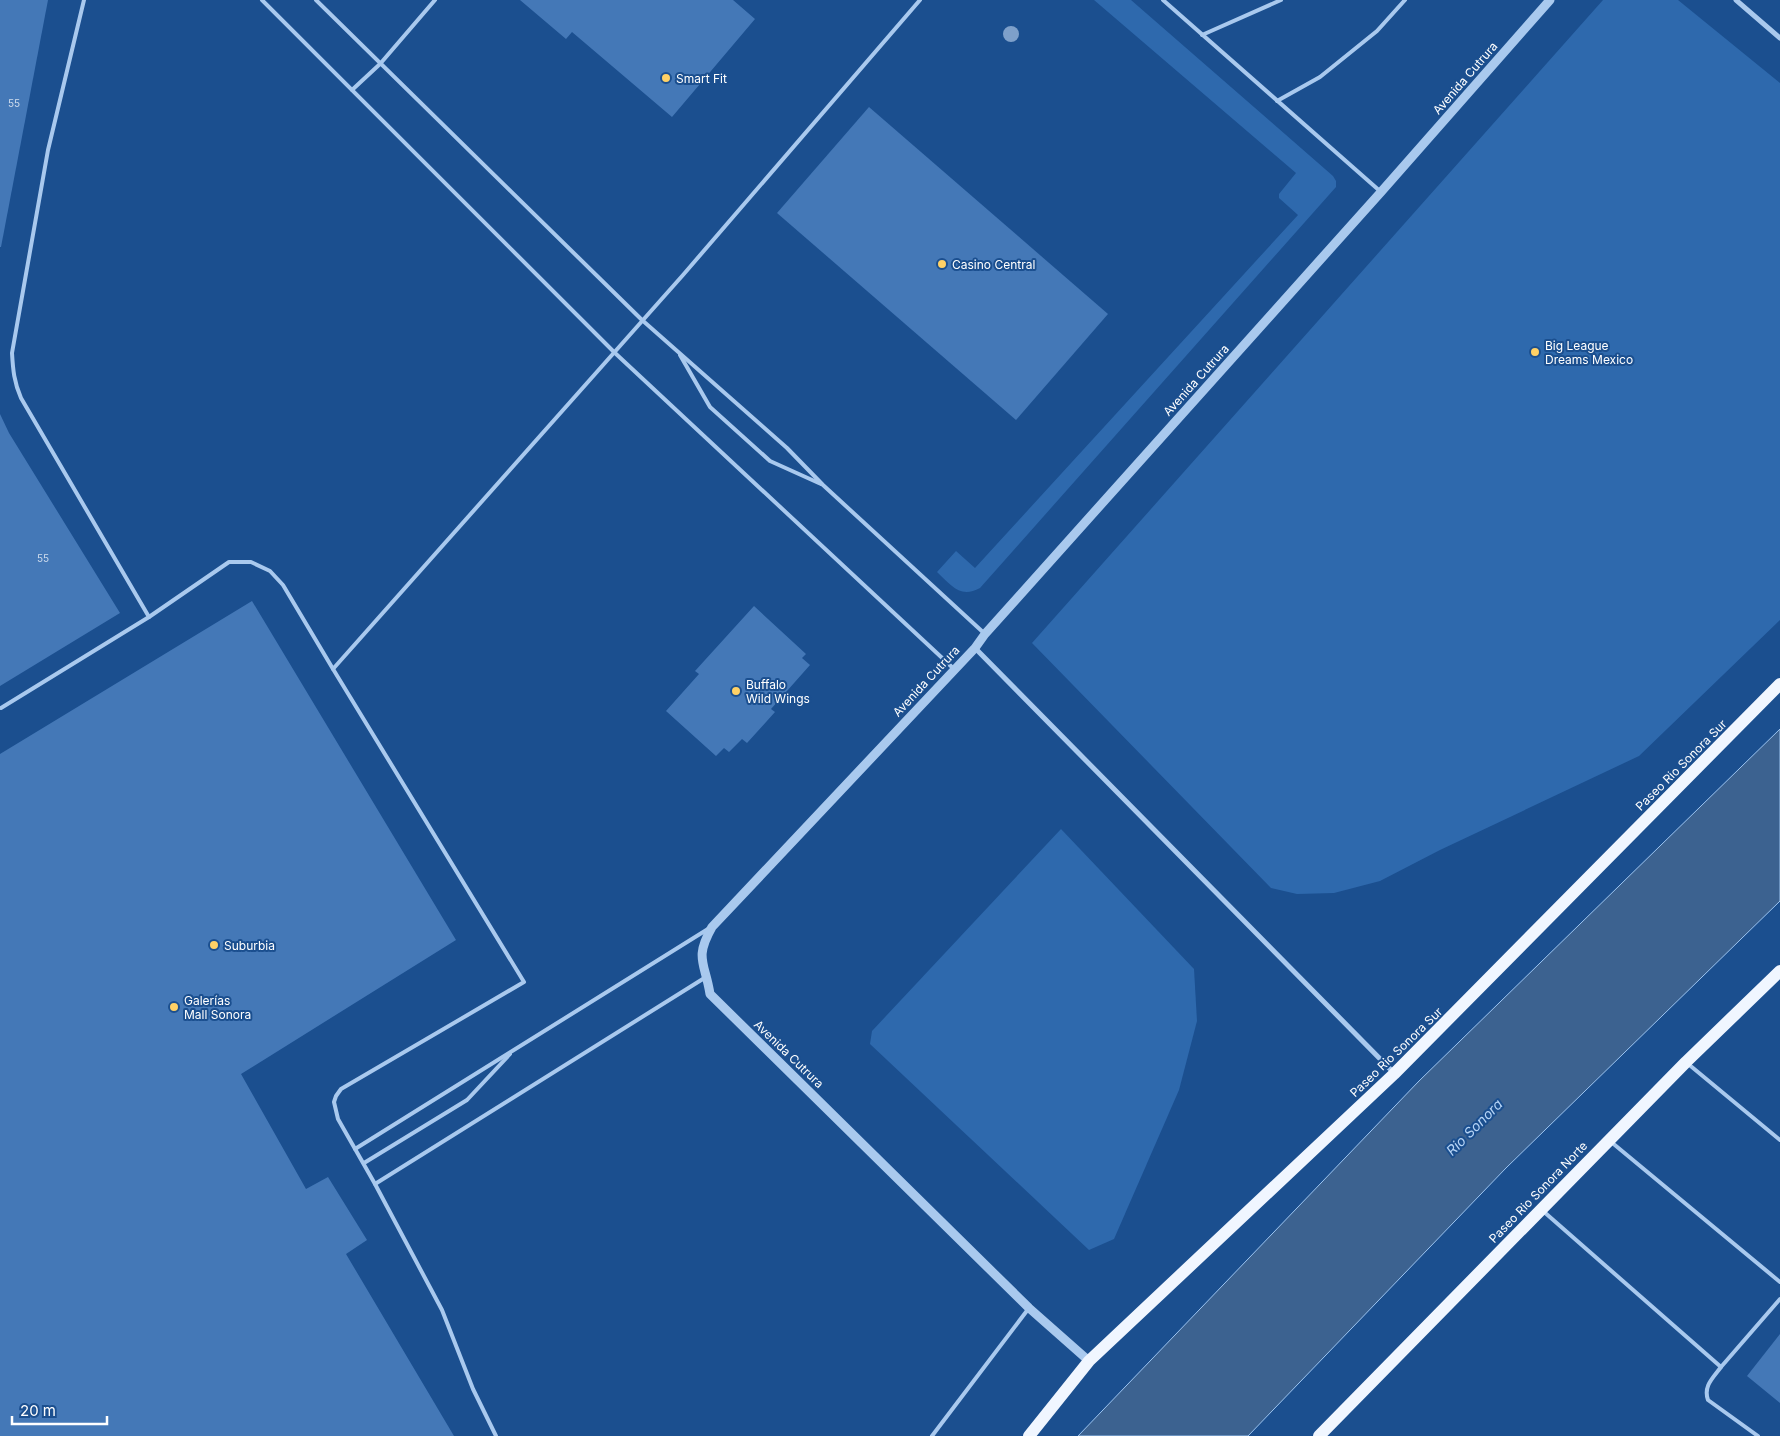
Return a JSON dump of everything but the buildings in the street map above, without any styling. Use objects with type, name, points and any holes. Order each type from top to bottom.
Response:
[{"type":"main road","name":"Paseo Rio Sonora Sur","points":[[1029,1436],[1089,1361],[1394,1074],[1780,684]]},
{"type":"main road","name":"Paseo Rio Sonora Norte","points":[[1319,1436],[1686,1062],[1780,971]]},
{"type":"street","name":"Avenida Cutrura","points":[[1089,1361],[1029,1308],[710,994],[707,976],[702,965],[701,953],[705,940],[712,927],[975,648],[985,634],[1381,192],[1550,0]]},
{"type":"street","points":[[1736,0],[1780,38]]},
{"type":"street","points":[[975,648],[1394,1074]]},
{"type":"lane","points":[[84,0],[48,150],[12,353],[13,367],[15,383],[21,398],[150,617]]},
{"type":"lane","points":[[262,0],[615,353],[955,669]]},
{"type":"lane","points":[[316,0],[642,320],[787,448],[823,485],[985,634]]},
{"type":"lane","points":[[352,90],[380,64],[435,0]]},
{"type":"lane","points":[[333,669],[683,276],[920,0]]},
{"type":"lane","points":[[1163,0],[1381,192]]},
{"type":"lane","points":[[1263,0],[1268,4]]},
{"type":"lane","points":[[1202,35],[1268,4],[1281,0]]},
{"type":"lane","points":[[1277,100],[1320,77],[1377,31],[1405,0]]},
{"type":"lane","points":[[678,352],[710,407],[770,461],[823,485]]},
{"type":"lane","points":[[1,708],[150,617],[228,562],[251,562],[270,571],[282,586],[524,982],[341,1089],[334,1102],[338,1119],[376,1184],[442,1310],[473,1389],[496,1436]]},
{"type":"lane","points":[[355,1149],[712,927]]},
{"type":"lane","points":[[376,1184],[707,976]]},
{"type":"lane","points":[[364,1163],[468,1100],[513,1050]]},
{"type":"lane","points":[[1686,1062],[1780,1140]]},
{"type":"lane","points":[[1609,1140],[1780,1282]]},
{"type":"lane","points":[[1541,1210],[1721,1367]]},
{"type":"lane","points":[[1758,1436],[1708,1400],[1705,1393],[1707,1386],[1721,1367],[1780,1299]]},
{"type":"lane","points":[[932,1436],[1029,1308]]},
{"type":"shaded area","points":[[1094,0],[1131,0],[1333,176],[1336,181],[1336,187],[980,588],[967,592],[961,591],[951,586],[937,572],[956,551],[975,568],[1298,215],[1279,198],[1279,194],[1296,173]]},
{"type":"shaded area","name":"Big League Dreams Mexico","points":[[1603,0],[1678,0],[1780,83],[1780,620],[1639,756],[1440,850],[1380,881],[1334,893],[1297,894],[1271,888],[1032,643]]},
{"type":"shaded area","points":[[1061,829],[1194,969],[1197,1021],[1179,1090],[1114,1239],[1089,1250],[870,1044],[872,1031]]},
{"type":"water","name":"Rio Sonora","points":[[1780,729],[1780,901],[1506,1168],[1248,1436],[1078,1436],[1419,1081]]},
{"type":"place","name":"Smart Fit","points":[[666,78]]},
{"type":"place","name":"Casino Central","points":[[942,264]]},
{"type":"place","name":"Big League Dreams Mexico","points":[[1535,352]]},
{"type":"place","name":"Buffalo Wild Wings","points":[[736,691]]},
{"type":"place","name":"Suburbia","points":[[214,945]]},
{"type":"place","name":"Galerías Mall Sonora","points":[[174,1007]]}]
